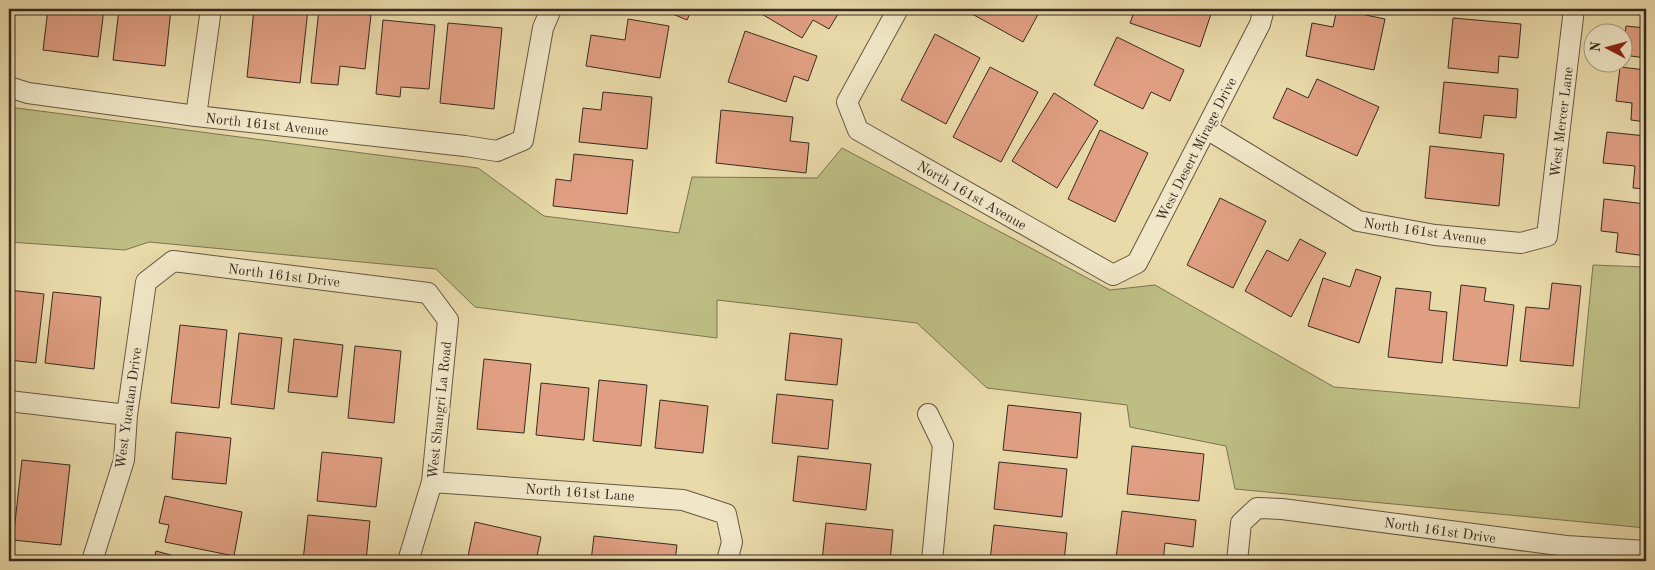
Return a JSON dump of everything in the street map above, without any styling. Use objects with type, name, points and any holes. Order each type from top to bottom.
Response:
[{"type":"street","points":[[196,116],[211,9]]},
{"type":"street","name":"North 161st Avenue","points":[[9,88],[28,93],[196,116],[497,151],[523,140],[543,28],[551,9]]},
{"type":"street","name":"North 161st Avenue","points":[[898,9],[847,102],[858,130],[1112,275]]},
{"type":"street","name":"West Desert Mirage Drive","points":[[1112,275],[1137,263],[1260,24],[1264,9]]},
{"type":"street","name":"West Mercer Lane","points":[[1548,236],[1574,9]]},
{"type":"street","name":"North 161st Avenue","points":[[1207,129],[1358,221],[1435,235],[1522,243],[1548,236]]},
{"type":"street","name":"North 161st Drive","points":[[146,282],[172,261],[428,293]]},
{"type":"street","name":"West Yucatan Drive","points":[[92,561],[124,460],[128,415],[146,282]]},
{"type":"street","name":"West Shangri La Road","points":[[408,561],[432,482],[448,320],[428,293]]},
{"type":"street","points":[[9,401],[128,415]]},
{"type":"street","points":[[928,414],[943,445],[932,561]]},
{"type":"street","name":"North 161st Lane","points":[[432,482],[683,500],[726,514],[732,542],[727,561]]},
{"type":"street","name":"North 161st Drive","points":[[1237,561],[1241,523],[1257,508],[1282,509],[1550,553],[1646,551]]},
{"type":"green space","points":[[9,107],[478,168],[544,216],[679,233],[692,177],[817,178],[842,148],[1110,290],[1155,285],[1334,387],[1579,408],[1593,265],[1646,267],[1646,528],[1235,489],[1226,446],[1130,427],[1127,405],[987,388],[917,323],[717,300],[717,338],[475,307],[436,269],[149,242],[125,250],[9,242]]},
{"type":"building","points":[[48,9],[104,9],[98,57],[43,50]]},
{"type":"building","points":[[119,9],[171,9],[165,66],[113,60]]},
{"type":"building","points":[[254,9],[308,9],[300,83],[247,77]]},
{"type":"building","points":[[319,9],[371,15],[365,69],[340,66],[338,85],[311,83]]},
{"type":"building","points":[[661,9],[692,9],[687,20]]},
{"type":"building","points":[[756,9],[841,9],[829,29],[813,20],[802,38]]},
{"type":"building","points":[[963,9],[1041,9],[1023,42]]},
{"type":"building","points":[[1135,9],[1195,9],[1211,14],[1200,47],[1130,23]]},
{"type":"building","points":[[1337,9],[1385,19],[1374,70],[1306,56],[1312,23],[1333,27]]},
{"type":"building","points":[[1646,11],[1646,58],[1632,56],[1632,27],[1645,28]]},
{"type":"building","points":[[1453,18],[1521,24],[1518,58],[1499,56],[1498,73],[1448,68]]},
{"type":"building","points":[[628,19],[669,26],[660,78],[586,66],[591,35],[625,40]]},
{"type":"building","points":[[383,20],[435,25],[429,89],[401,87],[400,97],[376,94]]},
{"type":"building","points":[[448,23],[502,28],[494,109],[440,103]]},
{"type":"building","points":[[745,31],[817,56],[808,81],[794,76],[786,102],[728,82]]},
{"type":"building","points":[[935,34],[980,58],[946,124],[901,100]]},
{"type":"building","points":[[1117,37],[1184,70],[1170,101],[1151,92],[1143,109],[1094,85]]},
{"type":"building","points":[[990,67],[1038,92],[1001,162],[953,137]]},
{"type":"building","points":[[1632,68],[1646,70],[1646,122],[1631,120],[1632,103],[1616,101],[1619,72],[1632,72]]},
{"type":"building","points":[[1317,79],[1379,107],[1357,156],[1273,118],[1287,88],[1308,98]]},
{"type":"building","points":[[1444,82],[1518,89],[1516,118],[1484,115],[1481,138],[1439,133]]},
{"type":"building","points":[[603,92],[652,97],[647,149],[579,142],[583,108],[601,110]]},
{"type":"building","points":[[1054,93],[1098,121],[1057,188],[1012,161]]},
{"type":"building","points":[[721,110],[793,117],[790,141],[809,143],[806,173],[716,163]]},
{"type":"building","points":[[1100,130],[1148,153],[1115,222],[1068,199]]},
{"type":"building","points":[[1607,132],[1646,136],[1646,189],[1633,188],[1635,166],[1603,163]]},
{"type":"building","points":[[1430,146],[1504,154],[1499,206],[1425,198]]},
{"type":"building","points":[[574,154],[633,160],[627,214],[553,206],[556,179],[571,181]]},
{"type":"building","points":[[1220,198],[1266,221],[1233,288],[1187,265]]},
{"type":"building","points":[[1604,199],[1646,204],[1646,256],[1616,252],[1618,233],[1601,231]]},
{"type":"building","points":[[1300,239],[1326,253],[1291,317],[1245,291],[1267,250],[1288,261]]},
{"type":"building","points":[[1356,269],[1381,277],[1359,343],[1308,326],[1323,278],[1350,287]]},
{"type":"building","points":[[1552,283],[1581,286],[1573,366],[1520,361],[1526,307],[1549,309]]},
{"type":"building","points":[[1461,285],[1486,288],[1484,301],[1514,305],[1507,366],[1453,360]]},
{"type":"building","points":[[1396,288],[1431,292],[1429,310],[1447,312],[1442,363],[1388,357]]},
{"type":"building","points":[[9,290],[44,294],[36,363],[9,360]]},
{"type":"building","points":[[53,292],[101,297],[94,369],[45,363]]},
{"type":"building","points":[[180,325],[227,330],[219,408],[171,403]]},
{"type":"building","points":[[239,333],[282,338],[274,409],[231,404]]},
{"type":"building","points":[[790,333],[842,339],[837,385],[785,380]]},
{"type":"building","points":[[294,339],[343,345],[337,397],[288,392]]},
{"type":"building","points":[[355,346],[401,351],[394,423],[348,418]]},
{"type":"building","points":[[484,359],[531,364],[524,433],[477,429]]},
{"type":"building","points":[[599,380],[647,385],[641,446],[593,441]]},
{"type":"building","points":[[541,383],[589,388],[584,440],[536,435]]},
{"type":"building","points":[[777,394],[833,400],[828,449],[772,443]]},
{"type":"building","points":[[660,400],[708,406],[703,453],[655,448]]},
{"type":"building","points":[[1008,405],[1081,413],[1077,458],[1003,450]]},
{"type":"building","points":[[176,432],[231,438],[226,484],[172,479]]},
{"type":"building","points":[[1132,446],[1204,454],[1199,501],[1127,494]]},
{"type":"building","points":[[322,452],[382,458],[376,507],[317,501]]},
{"type":"building","points":[[798,456],[871,464],[866,510],[793,501]]},
{"type":"building","points":[[22,460],[70,465],[61,545],[13,540]]},
{"type":"building","points":[[999,462],[1067,469],[1062,517],[994,509]]},
{"type":"building","points":[[165,496],[242,512],[234,556],[165,542],[169,525],[159,523]]},
{"type":"building","points":[[1122,511],[1196,520],[1193,547],[1165,543],[1163,561],[1116,558]]},
{"type":"building","points":[[308,515],[370,521],[366,561],[303,561]]},
{"type":"building","points":[[475,522],[541,537],[536,561],[467,561]]},
{"type":"building","points":[[826,523],[893,530],[890,561],[822,561]]},
{"type":"building","points":[[994,525],[1067,533],[1064,561],[990,561]]},
{"type":"building","points":[[594,536],[677,545],[675,561],[591,561]]},
{"type":"building","points":[[156,551],[193,561],[154,561]]}]
